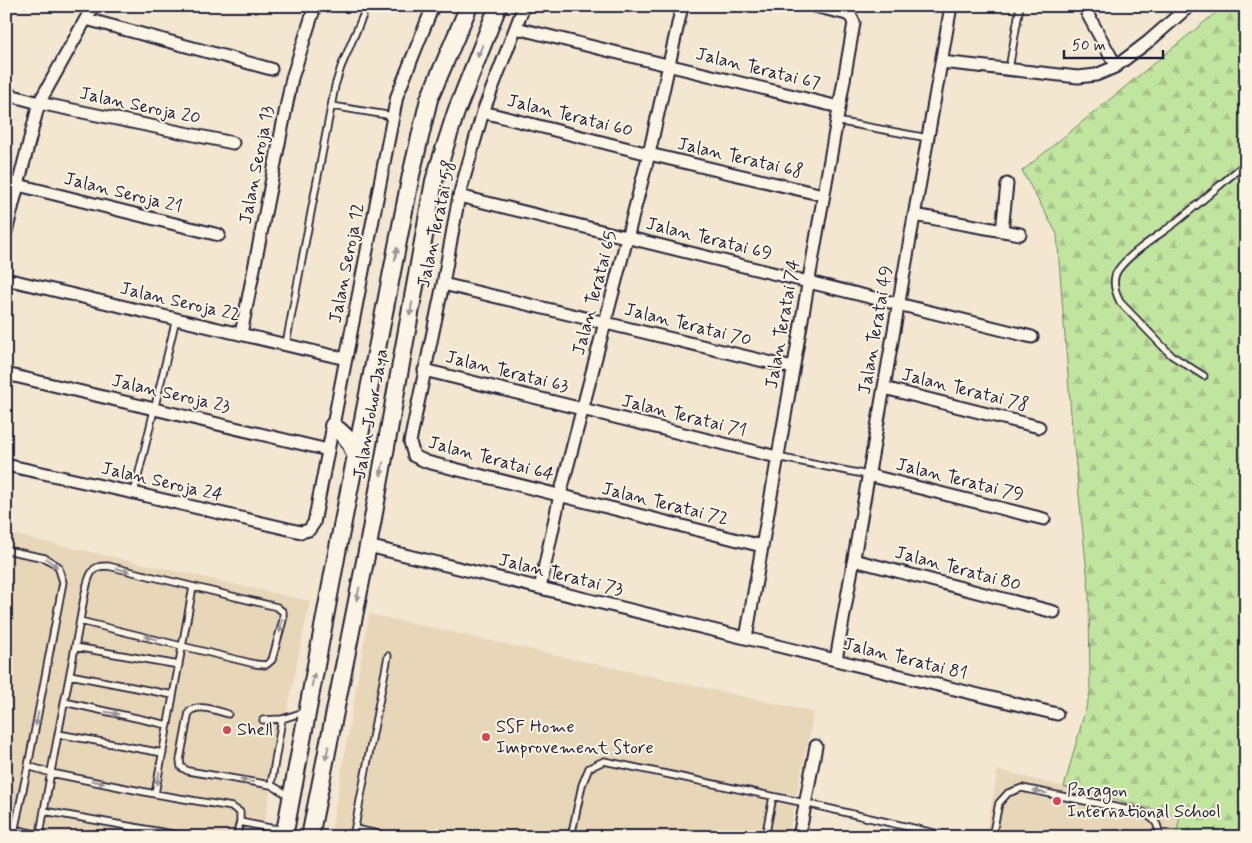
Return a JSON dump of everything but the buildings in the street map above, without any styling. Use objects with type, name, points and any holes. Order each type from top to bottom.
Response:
[{"type":"main road","name":"Jalan Johor Jaya","points":[[285,833],[411,175],[429,99],[469,6]]},
{"type":"main road","name":"Jalan Johor Jaya","points":[[310,837],[368,546],[434,181],[456,112],[498,6]]},
{"type":"main road","points":[[333,426],[351,442],[356,458]]},
{"type":"street","points":[[6,232],[40,103],[93,6]]},
{"type":"street","name":"Jalan Seroja 12","points":[[309,530],[314,523],[397,96],[433,6]]},
{"type":"street","name":"Jalan Teratai 58","points":[[414,456],[410,442],[459,196],[482,112],[524,6]]},
{"type":"street","name":"Jalan Teratai 65","points":[[540,588],[560,495],[649,154],[682,6]]},
{"type":"street","name":"Jalan Teratai 74","points":[[746,638],[854,23],[847,14],[814,6]]},
{"type":"street","name":"Jalan Teratai 49","points":[[836,660],[951,6]]},
{"type":"street","points":[[941,62],[1078,77],[1088,76],[1105,72],[1117,65],[1149,41],[1189,6]]},
{"type":"street","name":"Jalan Seroja 13","points":[[241,334],[292,78],[314,7]]},
{"type":"street","points":[[1088,10],[1117,65]]},
{"type":"street","points":[[86,19],[271,68]]},
{"type":"street","name":"Jalan Teratai 67","points":[[516,28],[839,107]]},
{"type":"street","name":"Jalan Seroja 20","points":[[6,94],[40,103],[233,143]]},
{"type":"street","name":"Jalan Teratai 60","points":[[482,112],[649,154]]},
{"type":"street","name":"Jalan Teratai 68","points":[[649,154],[823,195]]},
{"type":"street","name":"Jalan Seroja 21","points":[[6,182],[219,235]]},
{"type":"street","points":[[1002,231],[1007,184]]},
{"type":"street","name":"Jalan Teratai 69","points":[[459,196],[1032,337]]},
{"type":"street","points":[[914,215],[1020,234]]},
{"type":"street","name":"Jalan Seroja 22","points":[[6,279],[346,359]]},
{"type":"street","name":"Jalan Teratai 70","points":[[443,284],[793,368]]},
{"type":"street","name":"Jalan Teratai 63","points":[[424,370],[582,409]]},
{"type":"street","name":"Jalan Seroja 23","points":[[6,374],[328,450]]},
{"type":"street","name":"Jalan Teratai 78","points":[[884,388],[1039,427]]},
{"type":"street","name":"Jalan Teratai 71","points":[[582,409],[777,456]]},
{"type":"street","name":"Jalan Teratai 64","points":[[414,456],[427,462],[560,495]]},
{"type":"street","name":"Jalan Seroja 24","points":[[6,465],[301,532],[309,530]]},
{"type":"street","name":"Jalan Teratai 79","points":[[868,475],[1044,519]]},
{"type":"street","name":"Jalan Teratai 72","points":[[560,495],[762,546]]},
{"type":"street","name":"Jalan Teratai 73","points":[[368,546],[746,638]]},
{"type":"street","name":"Jalan Teratai 80","points":[[854,560],[1054,612]]},
{"type":"street","name":"Jalan Teratai 81","points":[[746,638],[1057,714]]},
{"type":"street","points":[[799,837],[816,746]]},
{"type":"lane","points":[[286,344],[335,86],[367,6]]},
{"type":"lane","points":[[1009,69],[1020,6]]},
{"type":"lane","points":[[332,106],[393,116]]},
{"type":"lane","points":[[836,121],[928,138]]},
{"type":"lane","points":[[1204,376],[1171,355],[1120,302],[1115,292],[1115,277],[1117,271],[1132,255],[1188,212],[1246,163]]},
{"type":"lane","points":[[134,493],[176,319]]},
{"type":"lane","points":[[777,456],[868,475]]},
{"type":"lane","points":[[6,550],[45,558],[58,566],[63,582],[28,766],[12,837]]},
{"type":"lane","points":[[40,835],[64,702],[70,675],[80,621],[87,587],[92,571],[100,566],[108,566],[277,607],[282,612],[283,620],[272,660],[266,665],[255,664],[80,621]]},
{"type":"lane","points":[[155,794],[193,587]]},
{"type":"lane","points":[[75,647],[179,665]]},
{"type":"lane","points":[[354,837],[388,656]]},
{"type":"lane","points":[[70,675],[173,695]]},
{"type":"lane","points":[[64,702],[168,725]]},
{"type":"lane","points":[[228,714],[200,708],[192,709],[180,760],[182,767],[188,771],[270,785],[292,797]]},
{"type":"lane","points":[[263,720],[282,719],[308,710]]},
{"type":"lane","points":[[270,785],[282,719]]},
{"type":"lane","points":[[58,734],[163,753]]},
{"type":"lane","points":[[571,837],[582,785],[590,768],[604,761],[804,803],[934,833]]},
{"type":"lane","points":[[28,766],[51,773],[155,794],[232,807],[240,812],[240,822],[236,837]]},
{"type":"lane","points":[[992,837],[999,803],[1008,793],[1022,788],[1144,813],[1153,819],[1159,827],[1159,837]]},
{"type":"lane","points":[[765,837],[773,797]]},
{"type":"lane","points":[[44,811],[189,837]]},
{"type":"lane","points":[[240,822],[285,833]]},
{"type":"lane","points":[[14,829],[48,837]]},
{"type":"lane","points":[[355,829],[392,837]]},
{"type":"shaded area","points":[[6,533],[310,601],[261,837],[6,837]]},
{"type":"shaded area","points":[[369,614],[814,712],[788,837],[330,837]]},
{"type":"shaded area","name":"Paragon International School","points":[[998,770],[1181,816],[1176,837],[985,837]]},
{"type":"green space","points":[[1224,6],[1246,6],[1246,837],[1176,837],[1180,816],[1064,787],[1090,693],[1089,592],[1072,427],[1057,234],[1022,171]]},
{"type":"place","name":"Shell","points":[[227,730]]},
{"type":"place","name":"SSF Home Improvement Store","points":[[486,737]]},
{"type":"place","name":"Paragon International School","points":[[1057,801]]}]
